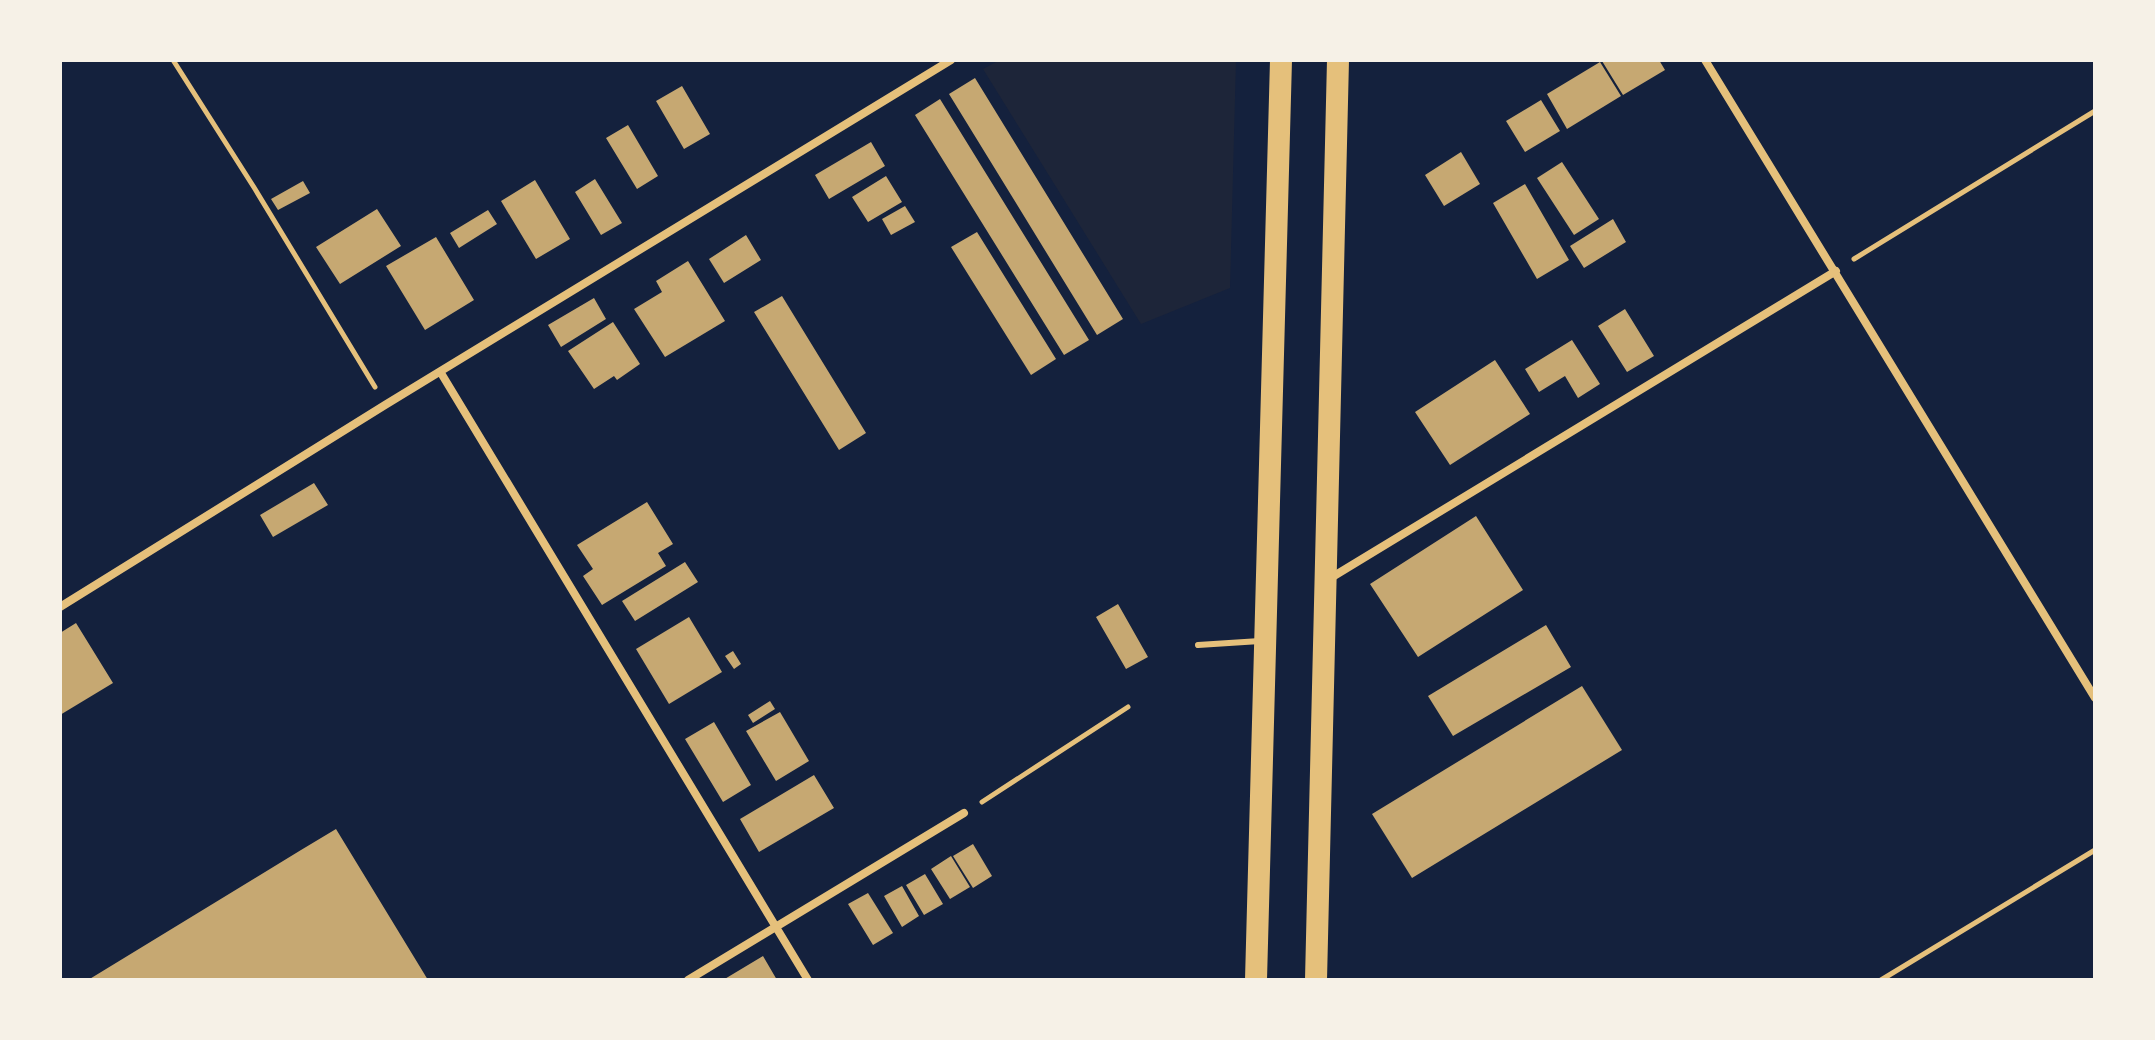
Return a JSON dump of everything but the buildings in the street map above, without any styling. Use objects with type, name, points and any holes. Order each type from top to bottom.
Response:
[{"type":"highway","points":[[1256,980],[1281,60]]},
{"type":"highway","points":[[1316,980],[1338,60]]},
{"type":"street","points":[[60,607],[951,60]]},
{"type":"street","points":[[1705,60],[2095,698]]},
{"type":"street","points":[[1325,582],[1836,271]]},
{"type":"street","points":[[441,373],[808,980]]},
{"type":"street","points":[[688,980],[964,813]]},
{"type":"lane","points":[[1198,645],[1264,641]]},
{"type":"path","points":[[173,60],[385,405]]},
{"type":"path","points":[[1836,271],[2095,111]]},
{"type":"path","points":[[964,813],[1128,707]]},
{"type":"path","points":[[1881,980],[2095,850]]},
{"type":"shaded area","points":[[1000,60],[1236,60],[1230,288],[1141,324],[983,69]]}]
